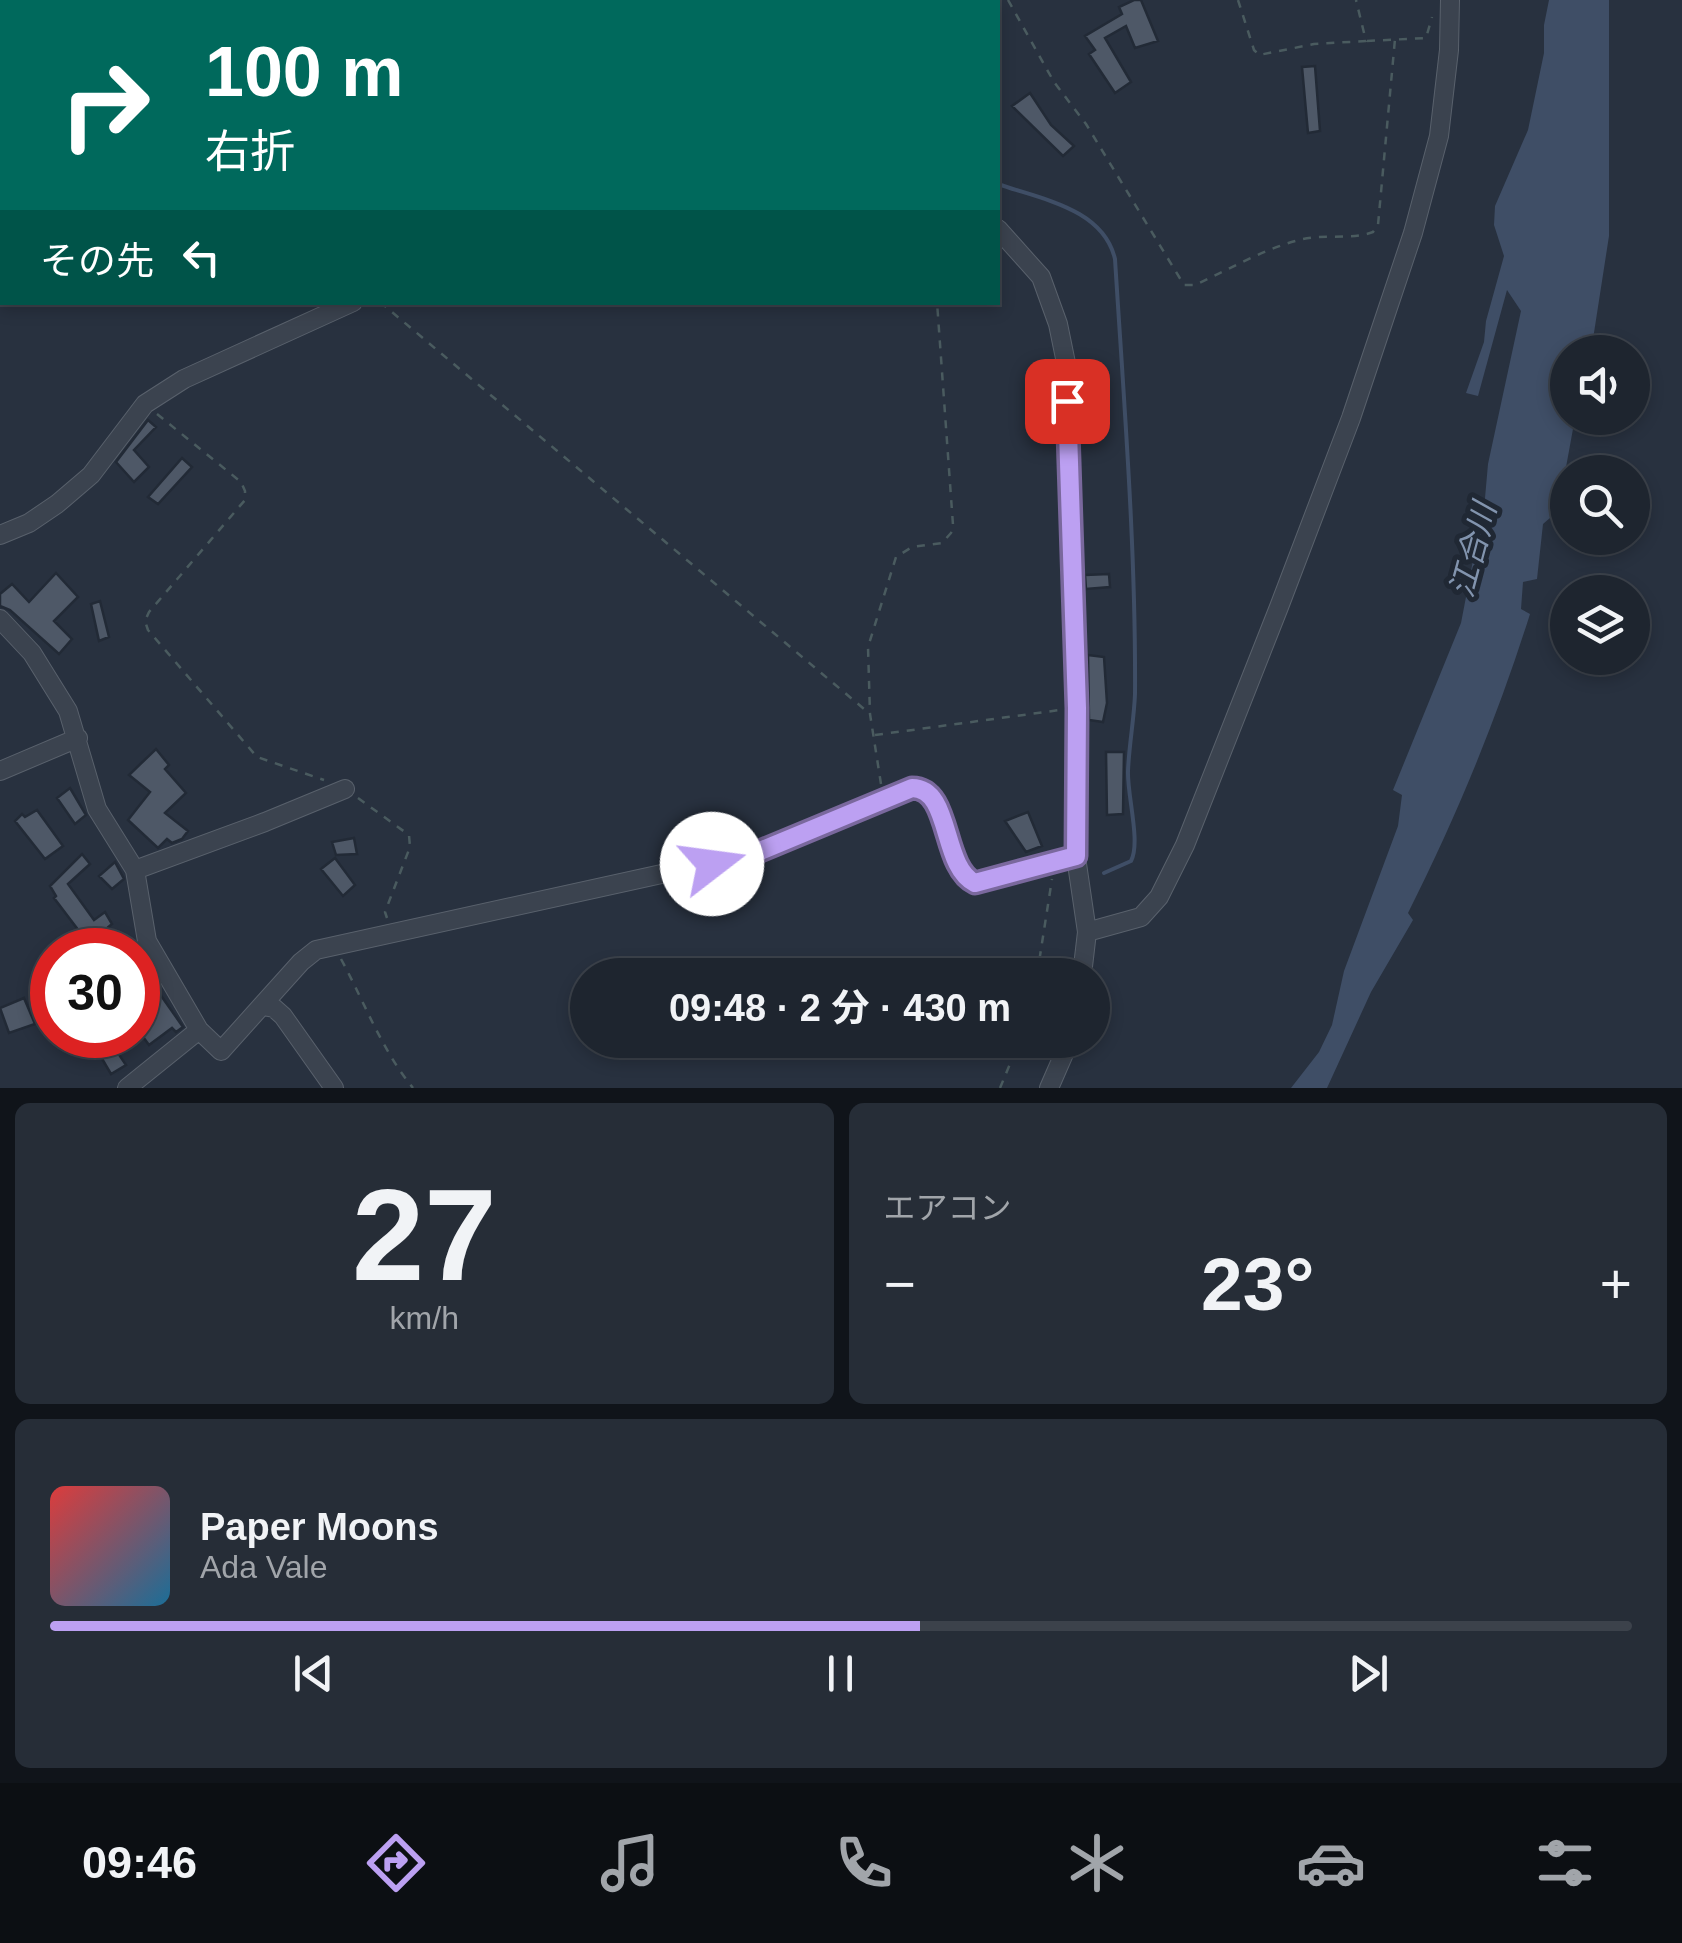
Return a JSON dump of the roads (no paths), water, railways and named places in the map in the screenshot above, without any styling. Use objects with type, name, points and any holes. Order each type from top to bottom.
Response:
[{"type":"street","points":[[1086,932],[1141,917],[1159,897],[1185,846],[1279,607],[1351,418],[1413,232],[1439,136],[1449,50],[1443,2]]},
{"type":"street","points":[[1000,231],[1041,277],[1058,324],[1066,362],[1077,708],[1076,856],[1086,932],[1084,958]]},
{"type":"street","points":[[0,536],[57,504],[91,476],[145,404],[184,379],[345,305]]},
{"type":"street","points":[[0,619],[51,680],[78,738],[98,809],[135,870],[147,940],[199,1030],[221,1050],[309,955],[333,944],[355,944],[748,856],[912,788],[928,792],[934,799],[960,870],[975,883],[1076,856]]},
{"type":"street","points":[[0,771],[78,738]]},
{"type":"street","points":[[135,870],[345,789]]},
{"type":"street","points":[[262,1006],[274,1008],[282,1016],[334,1088]]},
{"type":"street","points":[[127,1088],[199,1030]]},
{"type":"street","points":[[1049,1088],[1062,1058]]},
{"type":"water","points":[[1549,0],[1609,0],[1609,236],[1594,335],[1550,335],[1550,435],[1572,435],[1568,455],[1550,455],[1550,518],[1543,524],[1537,579],[1523,582],[1521,609],[1530,614],[1475,766],[1408,913],[1413,920],[1371,992],[1327,1088],[1291,1088],[1319,1052],[1332,1025],[1344,971],[1398,826],[1402,795],[1393,790],[1461,623],[1488,464],[1521,311],[1507,290],[1478,396],[1466,393],[1484,342],[1504,256],[1494,225],[1495,206],[1528,130],[1544,53]]},
{"type":"waterway","points":[[1000,185],[1084,217],[1098,228],[1115,259],[1134,585],[1135,694],[1128,771],[1135,842],[1131,861],[1104,873]]},
{"type":"water label","name":"江合川","points":[[1473,550]]}]
